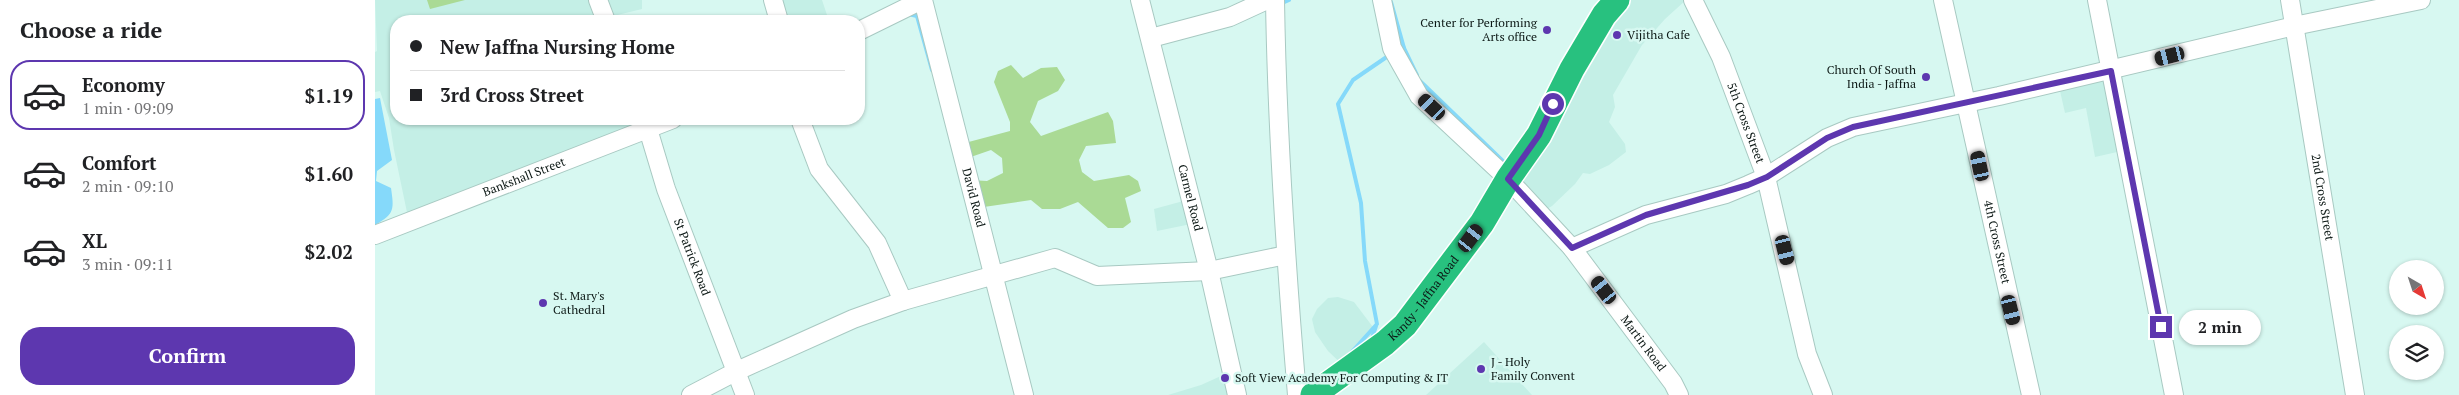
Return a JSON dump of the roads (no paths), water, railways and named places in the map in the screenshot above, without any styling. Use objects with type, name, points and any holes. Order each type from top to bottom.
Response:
[{"type":"highway","name":"Kandy - Jaffna Road","points":[[1313,395],[1385,343],[1405,325],[1482,224],[1508,179],[1539,135],[1572,69],[1608,5]]},
{"type":"street","points":[[598,0],[604,15]]},
{"type":"street","points":[[773,0],[777,15]]},
{"type":"street","points":[[865,28],[923,0]]},
{"type":"street","name":"David Road","points":[[923,0],[995,275],[1023,395]]},
{"type":"street","name":"Carmel Road","points":[[1140,0],[1209,271],[1237,395]]},
{"type":"street","points":[[1151,38],[1231,17],[1267,0]]},
{"type":"street","points":[[1275,0],[1276,89],[1297,395]]},
{"type":"street","name":"Martin Road","points":[[1382,0],[1392,48],[1419,96],[1508,179],[1572,248],[1673,383],[1679,395]]},
{"type":"street","name":"5th Cross Street","points":[[1693,0],[1721,57],[1767,177],[1807,354],[1823,395]]},
{"type":"street","name":"4th Cross Street","points":[[1943,0],[1967,103],[2007,295],[2031,395]]},
{"type":"street","points":[[2097,0],[2174,395]]},
{"type":"street","name":"2nd Cross Street","points":[[2291,0],[2355,395]]},
{"type":"street","points":[[1572,248],[1646,215],[1726,194],[1767,177],[1827,138],[1853,127],[2111,71],[2294,26],[2421,0]]},
{"type":"street","name":"Bankshall Street","points":[[375,235],[645,125]]},
{"type":"street","name":"St Patrick Road","points":[[647,125],[666,189],[745,395]]},
{"type":"street","points":[[802,125],[819,169],[877,243],[903,301]]},
{"type":"street","points":[[691,395],[737,371],[853,319],[903,301],[1055,258],[1097,276],[1209,271],[1286,255]]},
{"type":"water","points":[[380,98],[392,160],[377,171],[376,181],[391,188],[393,206],[390,214],[375,225],[375,99]]},
{"type":"waterway","points":[[1280,4],[1289,0]]},
{"type":"waterway","points":[[1391,2],[1404,48],[1399,50]]},
{"type":"waterway","points":[[908,14],[917,16],[932,70]]},
{"type":"waterway","points":[[1404,48],[1417,75]]},
{"type":"waterway","points":[[1350,354],[1377,324],[1365,261],[1361,203],[1338,104],[1353,80],[1391,54]]},
{"type":"waterway","points":[[1420,81],[1507,165]]},
{"type":"waterway","points":[[1376,326],[1373,335],[1376,340]]},
{"type":"place","name":"Center for Performing Arts office","points":[[1547,30]]},
{"type":"place","name":"Vijitha Cafe","points":[[1617,35]]},
{"type":"place","name":"Church Of South India - Jaffna","points":[[1926,77]]},
{"type":"place","name":"St. Mary's Cathedral","points":[[543,303]]},
{"type":"place","name":"J - Holy Family Convent","points":[[1481,369]]},
{"type":"place","name":"Soft View Academy For Computing & IT","points":[[1225,378]]}]
